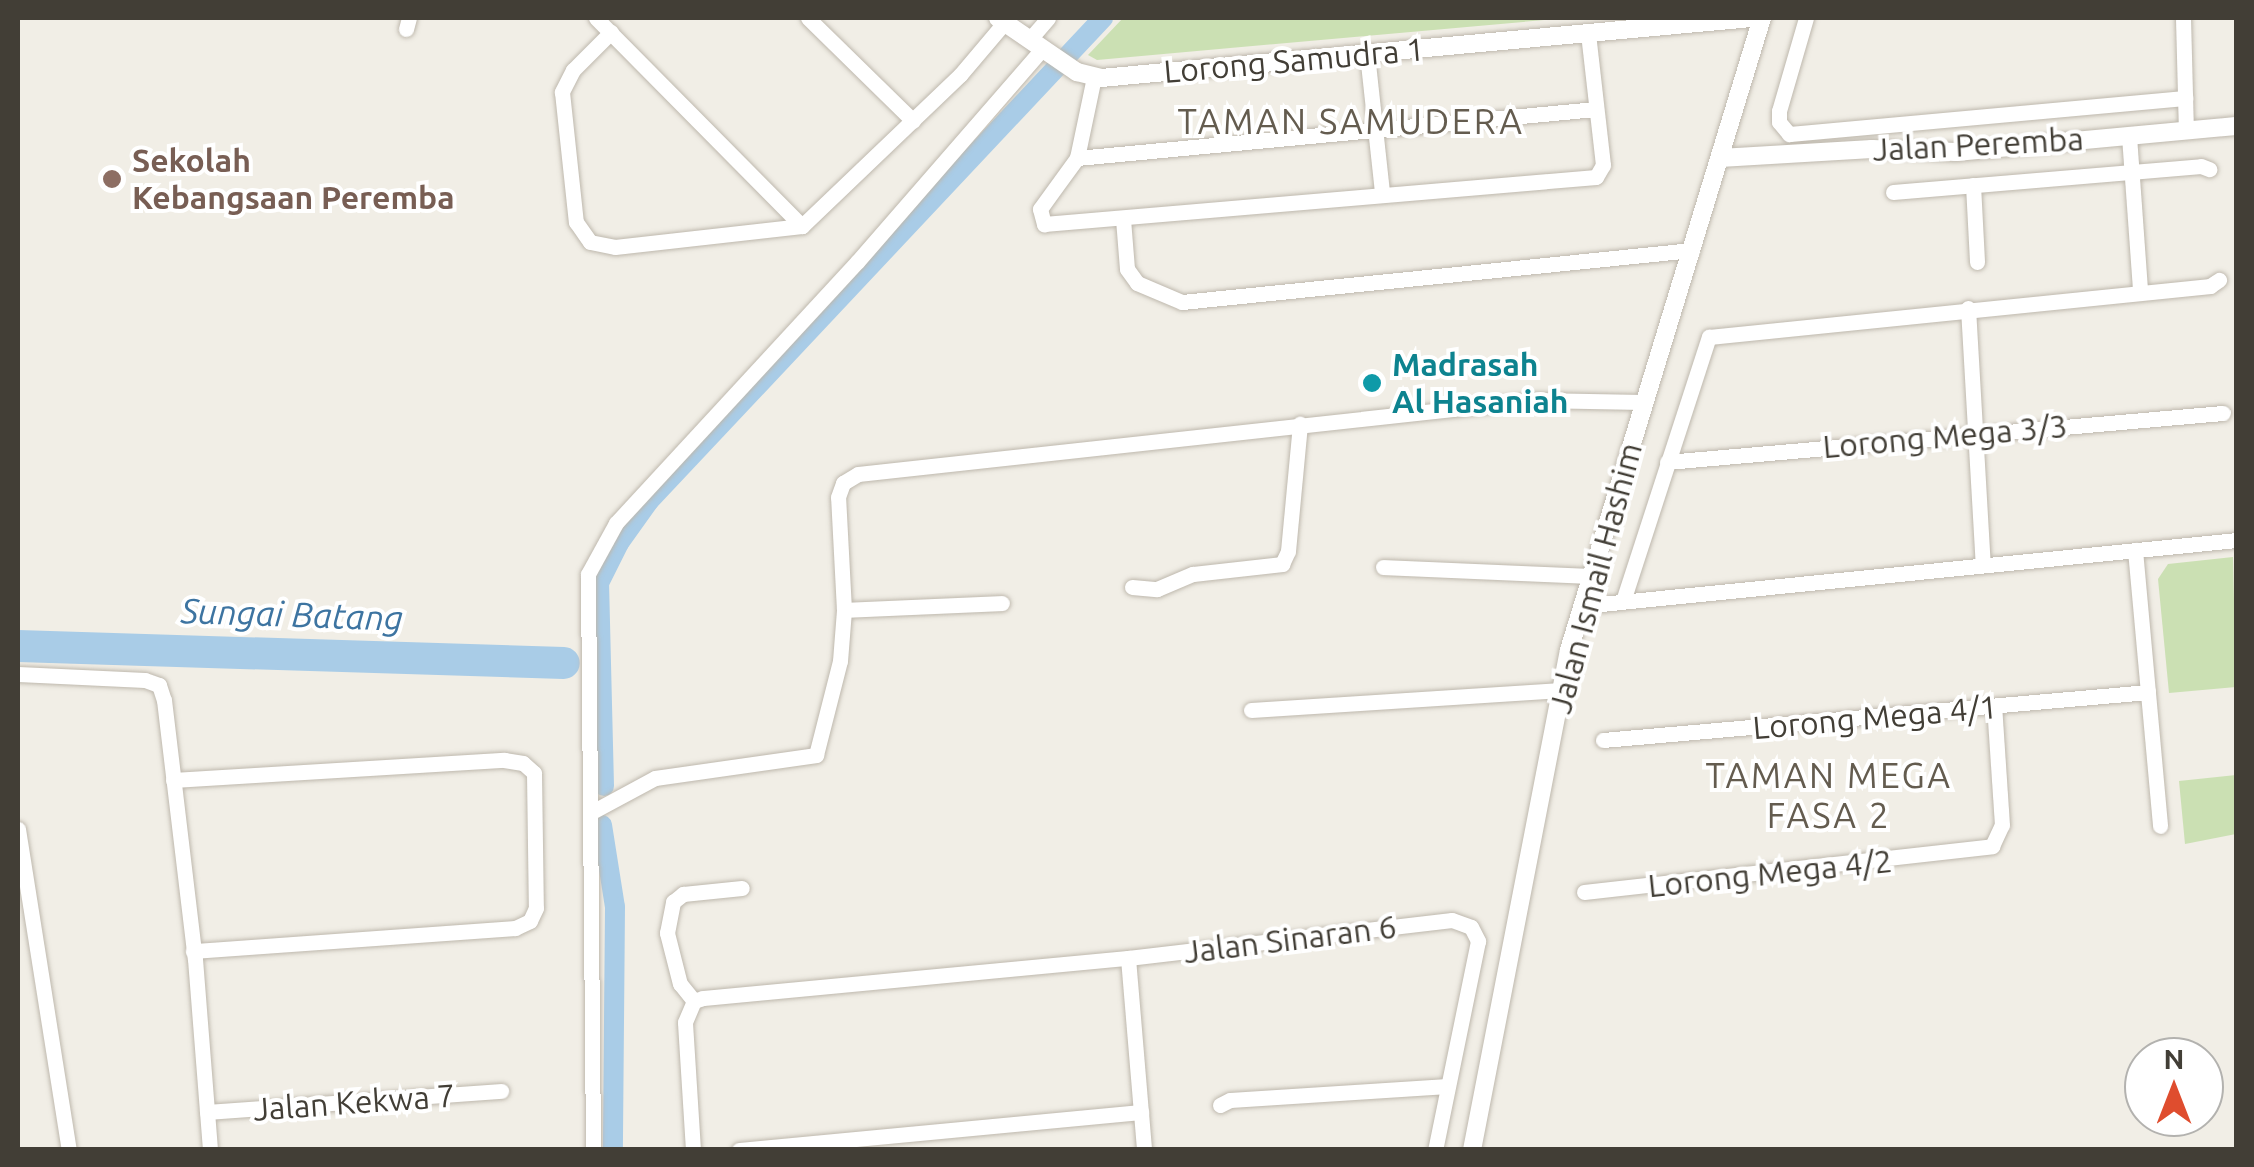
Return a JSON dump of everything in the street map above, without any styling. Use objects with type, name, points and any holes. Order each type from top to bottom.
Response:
[{"type":"street","points":[[596,18],[802,226]]},
{"type":"street","points":[[808,18],[913,121]]},
{"type":"street","points":[[593,1150],[585,598],[588,574],[616,523],[857,262],[1042,49],[1048,18]]},
{"type":"street","name":"Lorong Samudra 1","points":[[1085,75],[1367,54],[1752,18]]},
{"type":"street","name":"Jalan Ismail Hashim","points":[[1472,1150],[1561,690],[1581,606],[1762,18]]},
{"type":"street","points":[[1806,18],[1780,111],[1780,122],[1789,134],[2185,98]]},
{"type":"street","points":[[2183,18],[2186,130]]},
{"type":"street","points":[[611,32],[573,70],[562,92],[576,222],[582,235],[600,246],[616,248],[802,226],[913,121],[1001,20],[1085,75],[1077,158],[1040,209],[1042,222],[1050,226],[1382,193],[1596,178],[1603,166],[1588,33]]},
{"type":"street","points":[[1367,54],[1382,193]]},
{"type":"street","points":[[1077,158],[1594,109]]},
{"type":"street","name":"Jalan Peremba","points":[[1720,158],[1872,149],[1956,152],[2236,126]]},
{"type":"street","points":[[2129,136],[2140,291]]},
{"type":"street","points":[[1893,192],[2209,169]]},
{"type":"street","points":[[1973,185],[1977,262]]},
{"type":"street","points":[[1123,219],[1127,269],[1138,283],[1164,298],[1182,302],[1692,250]]},
{"type":"street","points":[[1622,602],[1709,337],[2210,286],[2218,280]]},
{"type":"street","points":[[1968,308],[1983,565]]},
{"type":"street","points":[[590,812],[655,778],[816,755],[834,696],[844,610],[838,497],[842,483],[858,474],[1536,400],[1643,402]]},
{"type":"street","name":"Lorong Mega 3/3","points":[[1667,462],[2223,412]]},
{"type":"street","points":[[1132,587],[1157,589],[1193,574],[1282,564],[1288,551],[1300,424]]},
{"type":"street","points":[[1581,606],[2236,540]]},
{"type":"street","points":[[2135,550],[2160,826]]},
{"type":"street","points":[[1383,567],[1589,576]]},
{"type":"street","points":[[844,610],[1002,603]]},
{"type":"street","points":[[18,674],[145,680],[158,685],[193,951],[210,1150]]},
{"type":"street","points":[[1251,710],[1561,690]]},
{"type":"street","name":"Lorong Mega 4/1","points":[[1603,740],[2148,692]]},
{"type":"street","name":"Lorong Mega 4/2","points":[[1584,892],[1992,846],[2002,825],[1994,706]]},
{"type":"street","points":[[173,780],[504,760],[524,763],[534,773],[536,908],[530,920],[515,928],[193,951]]},
{"type":"street","points":[[18,829],[69,1150]]},
{"type":"street","points":[[693,1150],[686,1022],[694,1002],[680,984],[667,933],[674,902],[683,894],[742,888]]},
{"type":"street","name":"Jalan Sinaran 6","points":[[694,1002],[716,994],[1128,958],[1452,920],[1471,927],[1478,941],[1448,1086]]},
{"type":"street","points":[[1128,958],[1144,1150]]},
{"type":"street","points":[[1220,1105],[1230,1100],[1448,1086],[1434,1150]]},
{"type":"street","name":"Jalan Kekwa 7","points":[[207,1112],[501,1091]]},
{"type":"street","points":[[740,1150],[1141,1112]]},
{"type":"green space","points":[[1123,18],[1567,18],[1097,60],[1088,55]]},
{"type":"green space","points":[[2233,557],[2236,687],[2169,693],[2158,579],[2168,564]]},
{"type":"green space","points":[[2236,775],[2236,834],[2185,844],[2179,781]]},
{"type":"waterway","points":[[604,786],[599,583],[619,543],[649,501],[1103,18]]},
{"type":"waterway","name":"Sungai Batang","points":[[18,646],[564,663]]},
{"type":"waterway","points":[[602,825],[615,907],[613,1150]]},
{"type":"place","name":"Sekolah Kebangsaan Peremba","points":[[112,179]]},
{"type":"place","name":"Madrasah Al Hasaniah","points":[[1372,383]]},
{"type":"district","name":"TAMAN SAMUDERA","points":[[1351,121]]},
{"type":"district","name":"TAMAN MEGA FASA 2","points":[[1829,795]]}]
